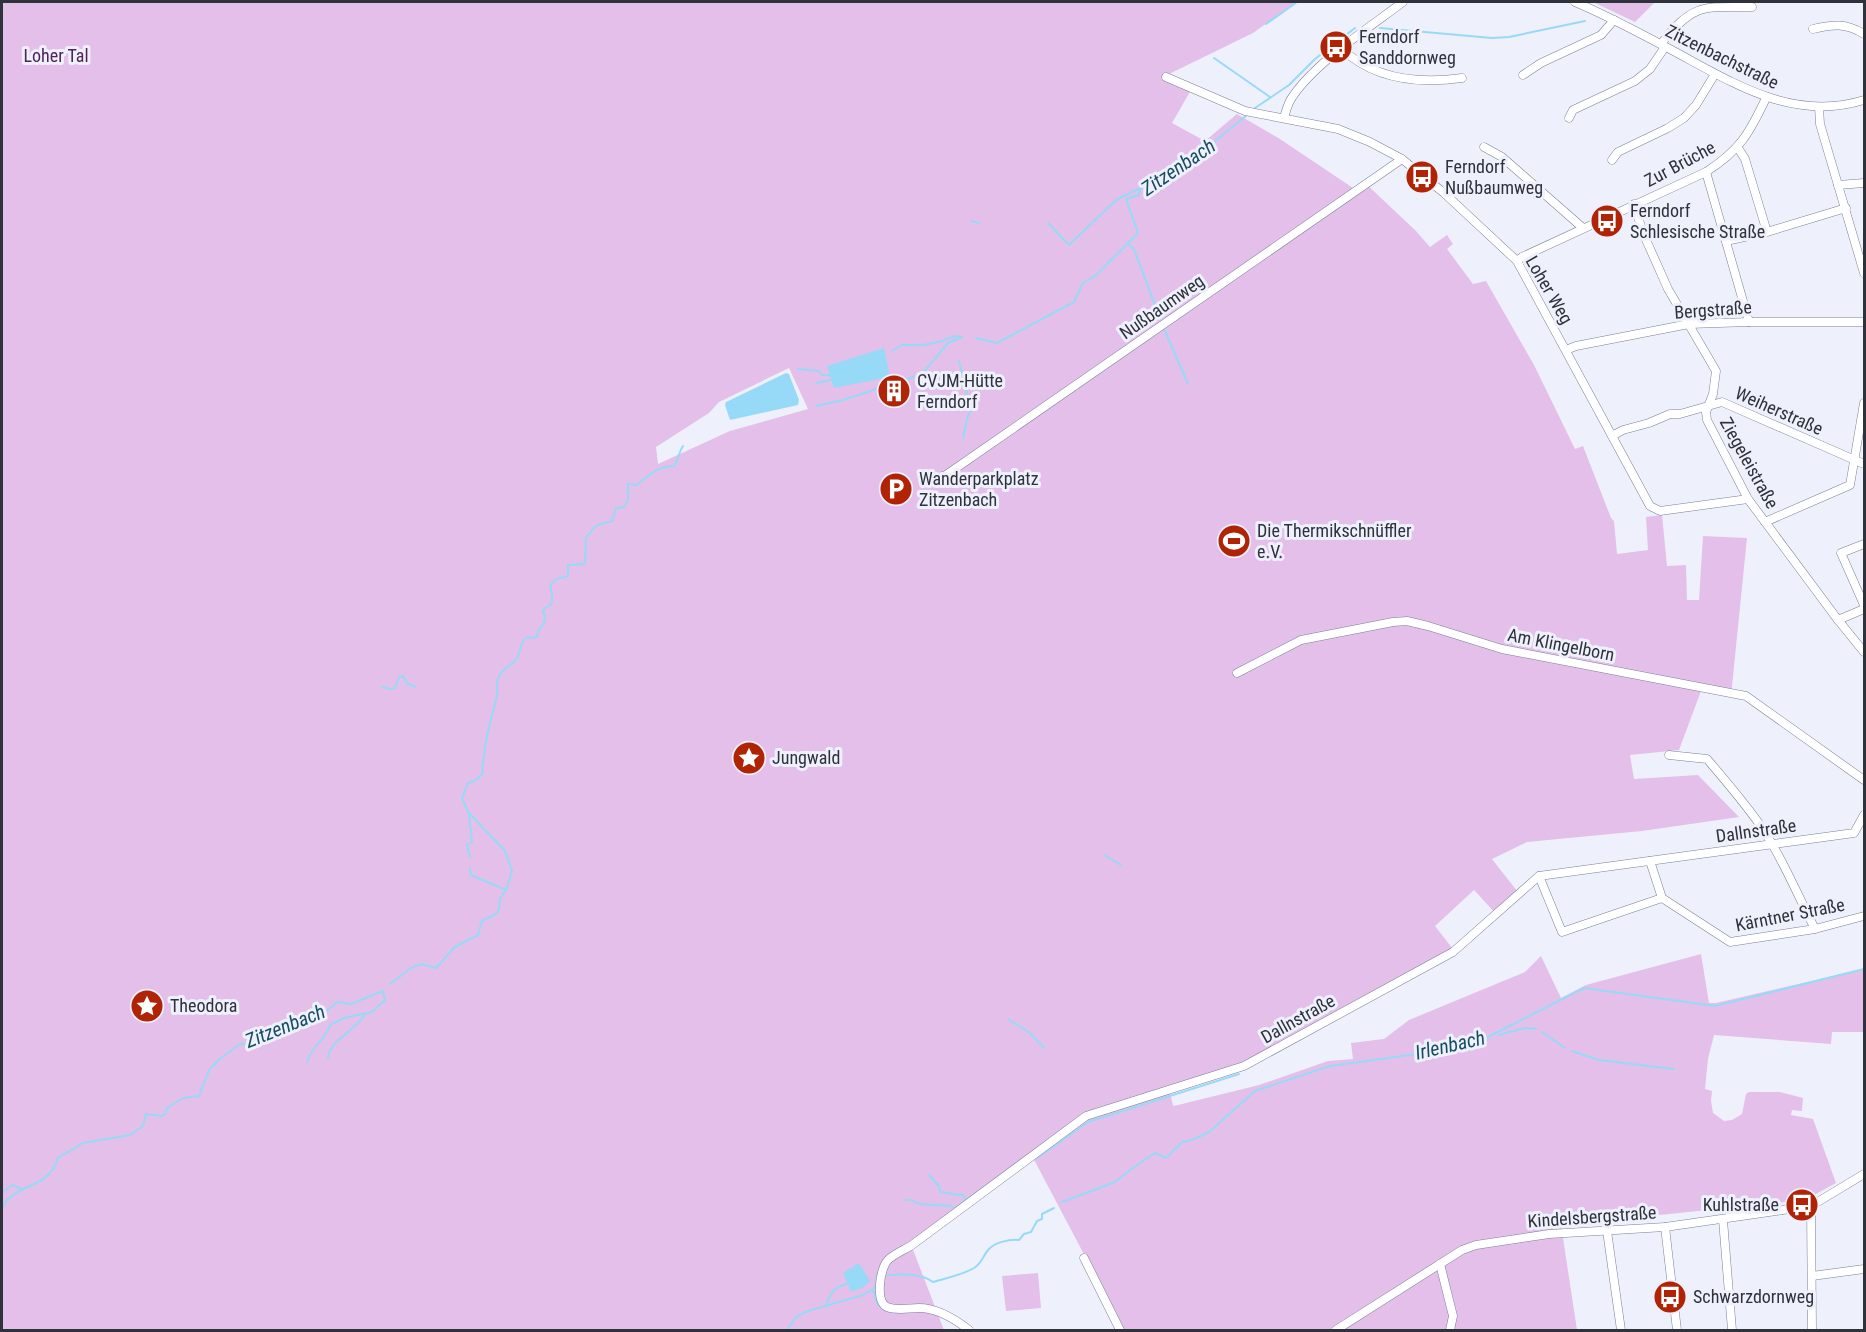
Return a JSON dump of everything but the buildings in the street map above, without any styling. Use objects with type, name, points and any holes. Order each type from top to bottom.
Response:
[{"type":"street","points":[[1284,118],[1291,98],[1314,73],[1342,48],[1403,2]]},
{"type":"street","name":"Zitzenbachstraße","points":[[1575,2],[1766,98],[1819,107],[1851,104],[1864,100]]},
{"type":"street","points":[[1569,118],[1574,110],[1635,81],[1650,69],[1676,25],[1690,14],[1716,6],[1752,7]]},
{"type":"street","points":[[1523,75],[1541,63],[1601,34],[1614,20]]},
{"type":"street","points":[[1813,29],[1832,24],[1864,34]]},
{"type":"street","points":[[1342,48],[1354,60],[1368,68],[1389,75],[1416,81],[1438,82],[1462,78]]},
{"type":"street","points":[[1612,160],[1618,152],[1684,118],[1696,105],[1716,74]]},
{"type":"street","name":"Loher Weg","points":[[1166,77],[1245,111],[1338,129],[1370,142],[1402,159],[1444,193],[1517,261],[1650,506],[1660,511],[1748,499]]},
{"type":"street","name":"Zur Brüche","points":[[1517,261],[1706,172],[1738,148],[1753,127],[1766,98]]},
{"type":"street","points":[[1819,107],[1820,124],[1862,255],[1864,273]]},
{"type":"street","points":[[1484,147],[1502,157],[1583,228]]},
{"type":"street","points":[[1738,148],[1745,159],[1767,232]]},
{"type":"street","name":"Nußbaumweg","points":[[939,477],[946,475],[1402,159]]},
{"type":"street","points":[[1706,172],[1749,322]]},
{"type":"street","points":[[1838,185],[1864,183]]},
{"type":"street","name":"Ziegeleistraße","points":[[1634,204],[1643,233],[1668,289],[1716,371],[1713,394],[1706,412],[1707,420],[1748,499],[1864,652]]},
{"type":"street","points":[[1726,241],[1767,232],[1846,208]]},
{"type":"street","name":"Bergstraße","points":[[1566,350],[1576,346],[1689,324],[1864,322]]},
{"type":"street","name":"Weiherstraße","points":[[1612,436],[1670,414],[1680,414],[1722,402],[1864,464]]},
{"type":"street","points":[[1765,522],[1850,485],[1864,403]]},
{"type":"street","points":[[1864,544],[1841,553],[1864,605]]},
{"type":"street","points":[[1838,620],[1864,609]]},
{"type":"street","name":"Am Klingelborn","points":[[1237,673],[1301,640],[1407,621],[1502,649],[1746,696],[1864,780]]},
{"type":"street","points":[[1669,755],[1707,759],[1759,824],[1815,929]]},
{"type":"street","name":"Dallnstraße","points":[[969,1330],[951,1317],[933,1309],[896,1309],[884,1305],[879,1288],[883,1268],[888,1260],[912,1245],[1086,1116],[1244,1066],[1453,952],[1539,876],[1854,832],[1862,827],[1864,815]]},
{"type":"street","points":[[1539,876],[1562,932],[1662,898],[1650,861]]},
{"type":"street","name":"Kärntner Straße","points":[[1662,898],[1730,942],[1815,929],[1864,916]]},
{"type":"street","name":"Kindelsbergstraße","points":[[1336,1330],[1462,1250],[1476,1245],[1549,1234],[1665,1227],[1811,1206],[1864,1174]]},
{"type":"street","points":[[1811,1206],[1812,1330]]},
{"type":"street","points":[[1723,1220],[1732,1330]]},
{"type":"street","points":[[1665,1227],[1677,1330]]},
{"type":"street","points":[[1607,1231],[1621,1330]]},
{"type":"street","points":[[1084,1258],[1120,1330]]},
{"type":"street","points":[[1440,1264],[1453,1316],[1450,1330]]},
{"type":"street","points":[[1812,1276],[1864,1269]]},
{"type":"green space","name":"Loher Tal","points":[[2,2],[1297,2],[1253,33],[1163,77],[1191,90],[1172,123],[1205,141],[1237,114],[1280,139],[1353,188],[1363,181],[1430,247],[1447,235],[1453,244],[1447,249],[1473,284],[1486,281],[1534,365],[1575,449],[1583,446],[1614,521],[1617,554],[1648,550],[1646,517],[1662,515],[1667,566],[1686,565],[1687,600],[1699,600],[1703,536],[1747,538],[1731,696],[1701,691],[1679,750],[1630,755],[1634,779],[1698,775],[1739,817],[1642,831],[1527,842],[1492,859],[1521,896],[1498,916],[1474,890],[1435,926],[1456,953],[1247,1069],[1249,1059],[1170,1093],[1174,1106],[1259,1085],[1328,1061],[1353,1059],[1351,1043],[1384,1039],[1409,1020],[1525,972],[1541,956],[1561,998],[1586,985],[1701,954],[1709,1003],[1864,969],[1864,1032],[1832,1032],[1831,1044],[1714,1035],[1708,1059],[1705,1089],[1712,1091],[1713,1113],[1724,1121],[1732,1120],[1742,1114],[1746,1094],[1749,1092],[1780,1092],[1803,1098],[1802,1111],[1792,1110],[1791,1115],[1813,1119],[1836,1183],[1814,1195],[1796,1201],[1561,1225],[1577,1330],[1124,1330],[1031,1154],[910,1242],[944,1330],[2,1330]],"holes":[[[789,368],[808,409],[730,431],[658,464],[656,447],[709,413],[719,402]]]},
{"type":"green space","points":[[1593,2],[1655,2],[1635,22]]},
{"type":"green space","points":[[1038,1273],[1041,1308],[1006,1311],[1002,1276]]},
{"type":"water","points":[[884,348],[890,377],[834,388],[827,366]]},
{"type":"water","points":[[786,373],[789,374],[799,400],[798,405],[730,420],[726,402]]},
{"type":"water","points":[[859,1263],[870,1281],[862,1288],[851,1292],[843,1273]]},
{"type":"waterway","points":[[1266,24],[1297,2]]},
{"type":"waterway","name":"Zitzenbach","points":[[1380,28],[1492,38],[1509,37],[1585,21]]},
{"type":"waterway","name":"Zitzenbach","points":[[1255,108],[1289,85],[1315,59],[1355,28]]},
{"type":"waterway","points":[[1214,58],[1270,97]]},
{"type":"waterway","name":"Zitzenbach","points":[[976,338],[997,343],[1074,302],[1083,283],[1095,276],[1138,233],[1126,199],[1139,195],[1140,188],[1148,188],[1179,166],[1198,159],[1215,141],[1246,116]]},
{"type":"waterway","points":[[1048,223],[1069,245],[1116,200],[1140,188]]},
{"type":"waterway","points":[[971,221],[979,223]]},
{"type":"waterway","points":[[1128,244],[1134,249],[1161,321]]},
{"type":"waterway","points":[[1162,329],[1164,329],[1188,384]]},
{"type":"waterway","points":[[892,351],[902,345],[923,345],[956,336],[962,337]]},
{"type":"waterway","name":"Zitzenbach","points":[[816,406],[843,400],[922,374],[948,343],[962,337]]},
{"type":"waterway","points":[[959,361],[971,409],[963,438]]},
{"type":"waterway","points":[[798,369],[819,371],[822,375],[830,375]]},
{"type":"waterway","points":[[816,383],[831,380]]},
{"type":"waterway","name":"Zitzenbach","points":[[390,984],[411,968],[421,964],[436,968],[455,947],[478,935],[482,921],[497,913],[512,870],[505,851],[468,812],[462,798],[468,783],[476,780],[483,773],[482,766],[497,696],[498,678],[515,661],[524,640],[537,637],[544,623],[544,608],[552,602],[550,586],[557,579],[568,575],[568,565],[585,564],[586,537],[597,526],[612,521],[616,508],[624,507],[628,501],[628,484],[637,485],[658,470],[674,466],[683,446]]},
{"type":"waterway","points":[[382,687],[395,688],[399,677],[403,676],[407,683],[415,687]]},
{"type":"waterway","points":[[469,813],[472,842],[467,845],[470,857]]},
{"type":"waterway","points":[[1104,855],[1121,865]]},
{"type":"waterway","points":[[470,868],[471,875],[506,890]]},
{"type":"waterway","name":"Irlenbach","points":[[1062,1202],[1115,1182],[1155,1153],[1166,1158],[1182,1142],[1209,1132],[1255,1091],[1330,1066],[1432,1052],[1484,1039],[1584,988],[1715,1006],[1864,969]]},
{"type":"waterway","name":"Zitzenbach","points":[[2,1208],[14,1194],[49,1174],[58,1158],[83,1143],[130,1135],[143,1126],[146,1114],[162,1116],[166,1113],[167,1108],[183,1098],[199,1096],[209,1070],[240,1044],[254,1043],[255,1036],[261,1032],[283,1030],[290,1021],[316,1011],[328,1010],[337,1002],[351,1004],[383,991],[385,1000],[372,1012],[344,1018],[330,1025],[307,1062]]},
{"type":"waterway","points":[[328,1058],[333,1046],[364,1015]]},
{"type":"waterway","points":[[1008,1019],[1030,1033],[1044,1048]]},
{"type":"waterway","points":[[1499,1035],[1525,1028],[1536,1029]]},
{"type":"waterway","points":[[1542,1032],[1565,1048]]},
{"type":"waterway","points":[[1572,1051],[1599,1060],[1674,1069]]},
{"type":"waterway","points":[[1037,1158],[1088,1122],[1239,1074]]},
{"type":"waterway","points":[[929,1175],[939,1186],[940,1192],[963,1195],[966,1200]]},
{"type":"waterway","points":[[906,1200],[919,1204],[952,1206],[954,1209],[991,1182]]},
{"type":"waterway","points":[[2,1192],[13,1185],[22,1189]]},
{"type":"waterway","name":"Irlenbach","points":[[888,1275],[906,1274],[933,1282],[964,1273],[977,1266],[988,1250],[995,1245],[1019,1240],[1024,1234],[1031,1232],[1037,1221],[1042,1219],[1042,1214],[1054,1208]]},
{"type":"waterway","name":"Irlenbach","points":[[788,1330],[796,1317],[808,1311],[863,1295],[873,1289],[876,1286],[877,1274]]},
{"type":"waterway","points":[[826,1306],[833,1291],[847,1284]]},
{"type":"waterway","points":[[873,1290],[878,1305]]},
{"type":"waterway","points":[[883,1309],[895,1312]]},
{"type":"place","name":"Ferndorf Sanddornweg","points":[[1336,47]]},
{"type":"place","name":"Ferndorf Nußbaumweg","points":[[1422,177]]},
{"type":"place","name":"Ferndorf Schlesische Straße","points":[[1607,221]]},
{"type":"place","name":"CVJM-Hütte Ferndorf","points":[[894,391]]},
{"type":"place","name":"Wanderparkplatz Zitzenbach","points":[[896,489]]},
{"type":"place","name":"Die Thermikschnüffler e.V.","points":[[1234,541]]},
{"type":"place","name":"Jungwald","points":[[749,758]]},
{"type":"place","name":"Theodora","points":[[147,1006]]},
{"type":"place","name":"Kuhlstraße","points":[[1802,1205]]},
{"type":"place","name":"Schwarzdornweg","points":[[1670,1297]]}]
